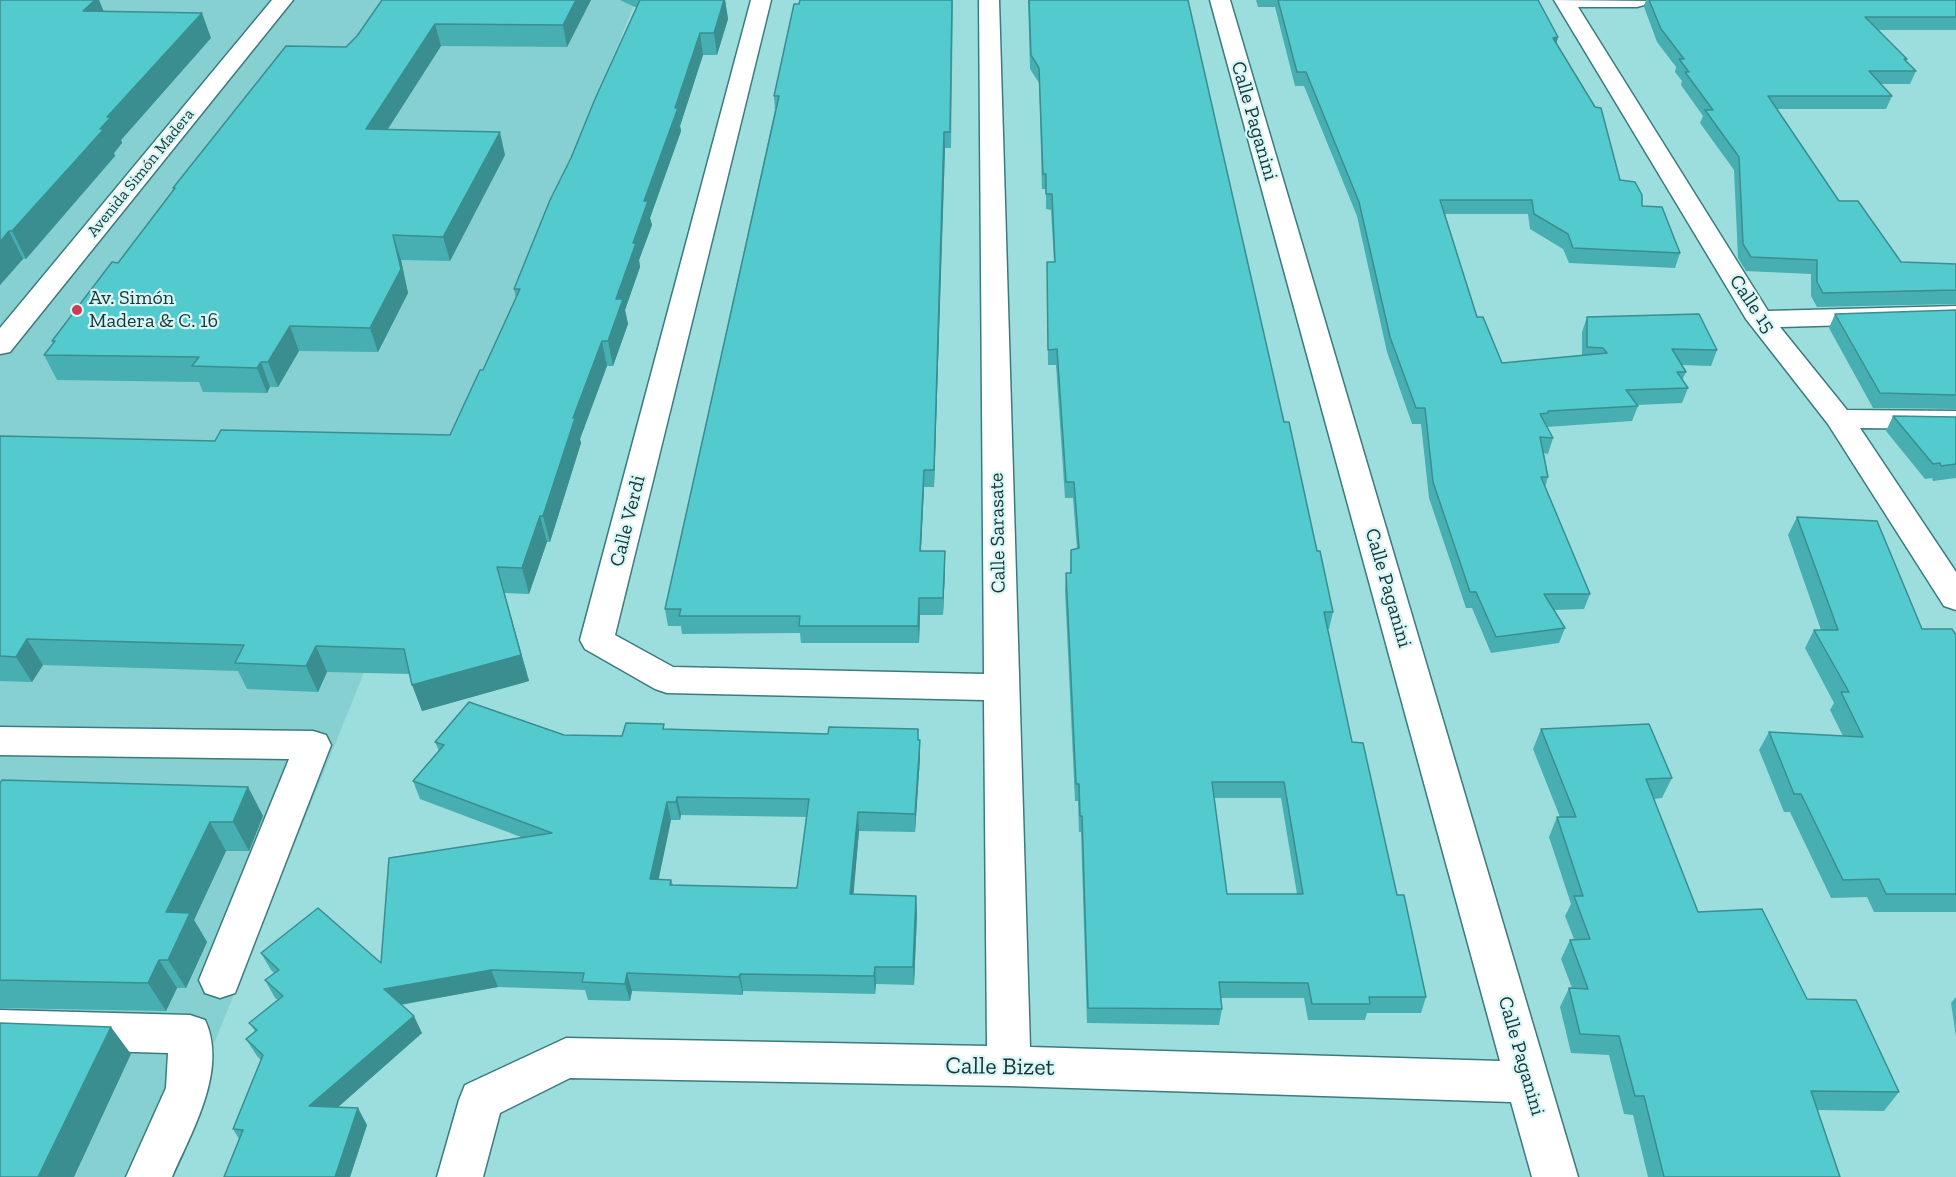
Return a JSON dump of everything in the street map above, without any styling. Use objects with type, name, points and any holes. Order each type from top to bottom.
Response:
[{"type":"street","name":"Avenida Simón Madera","points":[[2,342],[283,0]]},
{"type":"street","name":"Calle Verdi","points":[[761,0],[597,640],[666,681],[1001,687]]},
{"type":"street","name":"Calle Sarasate","points":[[989,0],[1009,1066]]},
{"type":"street","name":"Calle Paganini","points":[[1220,0],[1555,1177]]},
{"type":"street","points":[[1565,1],[1637,1]]},
{"type":"street","name":"Calle 15","points":[[1565,1],[1760,319],[1839,419],[1956,598]]},
{"type":"street","points":[[1760,319],[1956,314]]},
{"type":"street","points":[[1839,419],[1956,420]]},
{"type":"street","points":[[4,746],[313,745],[220,980]]},
{"type":"street","points":[[0,1029],[190,1034],[188,1089],[149,1177]]},
{"type":"street","name":"Calle Bizet","points":[[460,1177],[481,1100],[566,1058],[1009,1066],[1529,1082]]},
{"type":"shaded area","points":[[0,0],[636,0],[160,1177],[0,1177]]},
{"type":"building","points":[[0,0],[95,0],[83,11],[202,13],[107,117],[111,117],[100,129],[104,129],[0,242]]},
{"type":"building","points":[[382,0],[576,0],[563,25],[435,24],[366,129],[500,132],[443,237],[393,235],[401,269],[370,328],[290,326],[268,362],[261,362],[257,368],[192,366],[199,357],[44,355],[55,341],[52,341],[112,262],[118,263],[175,188],[173,188],[286,46],[346,47],[357,36]]},
{"type":"building","points":[[640,0],[724,0],[714,33],[700,33],[675,108],[678,108],[644,201],[648,201],[616,299],[623,299],[608,341],[602,341],[573,418],[575,418],[543,516],[540,516],[522,568],[497,567],[521,655],[412,685],[404,649],[316,646],[306,666],[235,663],[244,645],[27,639],[16,657],[0,656],[0,436],[215,441],[221,430],[450,435],[520,289],[514,289],[550,200],[571,158]]},
{"type":"building","points":[[800,0],[952,0],[950,132],[944,132],[934,470],[924,470],[920,551],[945,551],[943,598],[919,598],[918,626],[799,626],[800,616],[679,616],[681,609],[665,609],[779,96],[774,96],[794,4],[799,4]]},
{"type":"building","points":[[1029,0],[1188,0],[1284,422],[1289,422],[1317,551],[1320,551],[1333,612],[1324,612],[1352,742],[1363,743],[1397,895],[1404,895],[1426,997],[1369,997],[1370,1004],[1312,1004],[1308,983],[1219,982],[1222,1009],[1088,1008],[1082,816],[1080,816],[1079,784],[1076,784],[1066,573],[1071,573],[1071,550],[1079,548],[1074,482],[1066,482],[1057,349],[1048,350],[1047,262],[1055,262],[1052,194],[1046,194],[1046,174],[1043,174],[1039,68],[1031,55]],"holes":[[[1212,782],[1284,782],[1303,894],[1227,894]]]},
{"type":"building","points":[[1278,0],[1538,0],[1558,37],[1553,38],[1595,107],[1601,108],[1620,180],[1635,182],[1642,195],[1642,206],[1662,207],[1680,253],[1573,248],[1568,234],[1534,214],[1532,200],[1440,200],[1477,317],[1483,317],[1502,363],[1607,353],[1603,348],[1587,347],[1587,317],[1699,314],[1717,350],[1672,349],[1686,372],[1677,372],[1688,388],[1626,390],[1638,406],[1548,411],[1548,413],[1540,414],[1553,438],[1540,437],[1548,477],[1541,477],[1590,594],[1544,594],[1565,628],[1496,637],[1476,592],[1470,592],[1433,482],[1425,408],[1416,408],[1390,337],[1359,202],[1306,72],[1297,72]]},
{"type":"building","points":[[1649,0],[1956,0],[1956,17],[1865,17],[1916,71],[1869,71],[1892,96],[1768,96],[1839,201],[1858,201],[1901,262],[1956,264],[1956,290],[1823,293],[1817,282],[1817,260],[1751,257],[1743,244],[1739,157],[1705,110],[1713,110],[1685,72],[1689,72],[1679,59],[1684,59],[1661,29]]},
{"type":"building","points":[[1956,310],[1956,395],[1880,393],[1835,314]]},
{"type":"building","points":[[1893,416],[1956,417],[1956,464],[1941,466],[1940,463],[1933,464]]},
{"type":"building","points":[[1797,517],[1877,521],[1922,629],[1952,629],[1956,635],[1956,894],[1886,894],[1879,879],[1843,880],[1801,794],[1794,794],[1769,732],[1863,737],[1841,692],[1849,692],[1814,630],[1838,630]]},
{"type":"building","points":[[469,702],[564,735],[622,736],[626,723],[664,724],[663,729],[828,734],[829,727],[918,729],[918,740],[920,740],[915,814],[858,812],[850,894],[916,896],[913,967],[875,967],[874,976],[740,974],[739,977],[627,973],[625,984],[582,982],[584,973],[491,970],[384,989],[414,1016],[309,1106],[358,1108],[335,1177],[224,1177],[243,1130],[233,1129],[263,1055],[246,1039],[257,1030],[249,1023],[283,996],[265,980],[279,970],[261,953],[318,908],[381,963],[389,858],[552,833],[413,781],[444,745],[435,742]],"holes":[[[677,797],[809,799],[797,888],[670,885],[671,880],[650,879],[667,802],[676,802]]]},
{"type":"building","points":[[1649,724],[1672,778],[1646,779],[1698,912],[1762,909],[1807,999],[1856,1000],[1899,1092],[1811,1091],[1840,1177],[1664,1177],[1644,1096],[1635,1096],[1619,1036],[1580,1034],[1569,988],[1588,989],[1570,940],[1590,939],[1574,896],[1583,896],[1557,817],[1576,817],[1541,729]]},
{"type":"building","points":[[2,780],[248,787],[233,822],[210,822],[166,912],[190,913],[168,960],[159,960],[148,983],[0,980],[0,783]]},
{"type":"building","points":[[0,1023],[111,1027],[38,1177],[0,1177]]},
{"type":"place","name":"Av. Simón Madera & C. 16","points":[[77,310]]}]
